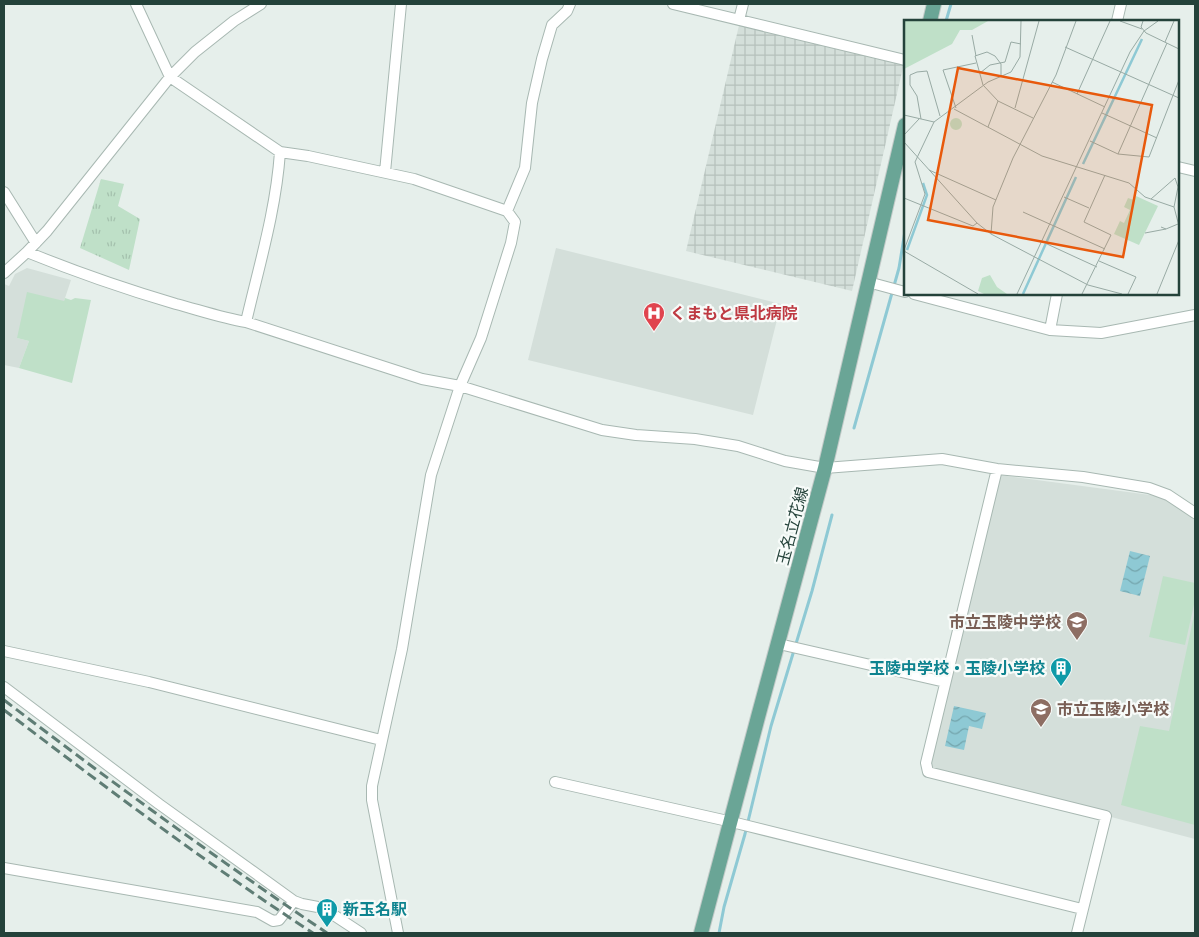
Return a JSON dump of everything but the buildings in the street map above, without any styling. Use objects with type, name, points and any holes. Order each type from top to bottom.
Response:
[{"type":"main road","points":[[930,20],[934,4]]},
{"type":"main road","name":"玉名立花線","points":[[701,933],[732,822],[758,717],[785,645],[904,129]]},
{"type":"street","points":[[138,4],[170,77],[280,152],[308,156],[414,179],[507,211],[515,222],[511,244],[481,338],[460,386],[431,475],[402,649],[372,786],[372,800],[398,933]]},
{"type":"street","points":[[4,273],[36,243],[170,77],[195,52],[234,21],[261,4]]},
{"type":"street","points":[[385,172],[401,4]]},
{"type":"street","points":[[507,211],[525,168],[532,103],[552,25],[567,12],[570,4]]},
{"type":"street","points":[[673,4],[904,60]]},
{"type":"street","points":[[739,20],[742,4]]},
{"type":"street","points":[[1117,20],[1121,4]]},
{"type":"street","points":[[246,322],[279,173],[280,152]]},
{"type":"street","points":[[1179,167],[1195,171]]},
{"type":"street","points":[[4,192],[36,243]]},
{"type":"street","points":[[27,252],[77,273],[110,284],[226,318],[246,322],[422,379],[460,386],[602,430],[636,435],[695,439],[738,446],[785,461],[826,468],[942,458],[996,469],[1083,477],[1149,488],[1168,495],[1195,513]]},
{"type":"street","points":[[868,282],[904,292]]},
{"type":"street","points":[[918,295],[1050,330],[1100,333],[1195,315]]},
{"type":"street","points":[[1050,330],[1057,295]]},
{"type":"street","points":[[996,469],[926,763],[928,772],[1106,816],[1077,933]]},
{"type":"street","points":[[785,645],[945,682]]},
{"type":"street","points":[[4,651],[149,682],[381,740]]},
{"type":"street","points":[[4,687],[159,804],[294,901],[323,908],[361,933]]},
{"type":"street","points":[[555,782],[732,822],[1082,909]]},
{"type":"street","points":[[4,868],[257,912],[273,920],[279,920],[294,901]]},
{"type":"shaded area","points":[[740,21],[904,63],[852,291],[686,251]]},
{"type":"shaded area","name":"くまもと県北病院","points":[[556,248],[781,304],[753,415],[528,360]]},
{"type":"shaded area","points":[[27,268],[71,280],[64,301],[17,338],[29,341],[19,368],[4,365],[4,284],[9,286],[15,274]]},
{"type":"shaded area","name":"市立玉陵中学校","points":[[999,475],[1158,496],[1179,505],[1195,520],[1195,839],[932,770],[930,762]]},
{"type":"green space","points":[[101,179],[124,184],[118,206],[140,219],[129,270],[80,248]]},
{"type":"green space","points":[[27,292],[64,301],[65,298],[71,300],[75,298],[91,300],[72,383],[19,368],[29,341],[17,338]]},
{"type":"green space","points":[[1163,576],[1195,583],[1195,600],[1185,645],[1149,637]]},
{"type":"green space","points":[[1195,611],[1195,825],[1121,805],[1140,726],[1169,731]]},
{"type":"water","points":[[1130,551],[1150,556],[1140,596],[1120,591]]},
{"type":"water","points":[[954,706],[986,713],[982,729],[969,726],[964,750],[945,746]]},
{"type":"waterway","points":[[946,20],[951,4]]},
{"type":"waterway","points":[[854,428],[899,268],[904,237]]},
{"type":"waterway","points":[[719,933],[771,726],[812,591],[832,515]]},
{"type":"railway","points":[[4,700],[164,819],[327,933]]},
{"type":"railway","points":[[4,710],[195,852],[313,933]]},
{"type":"place","name":"くまもと県北病院","points":[[654,332]]},
{"type":"place","name":"市立玉陵中学校","points":[[1077,641]]},
{"type":"place","name":"玉陵中学校・玉陵小学校","points":[[1061,687]]},
{"type":"place","name":"市立玉陵小学校","points":[[1041,728]]},
{"type":"place","name":"新玉名駅","points":[[327,928]]}]
